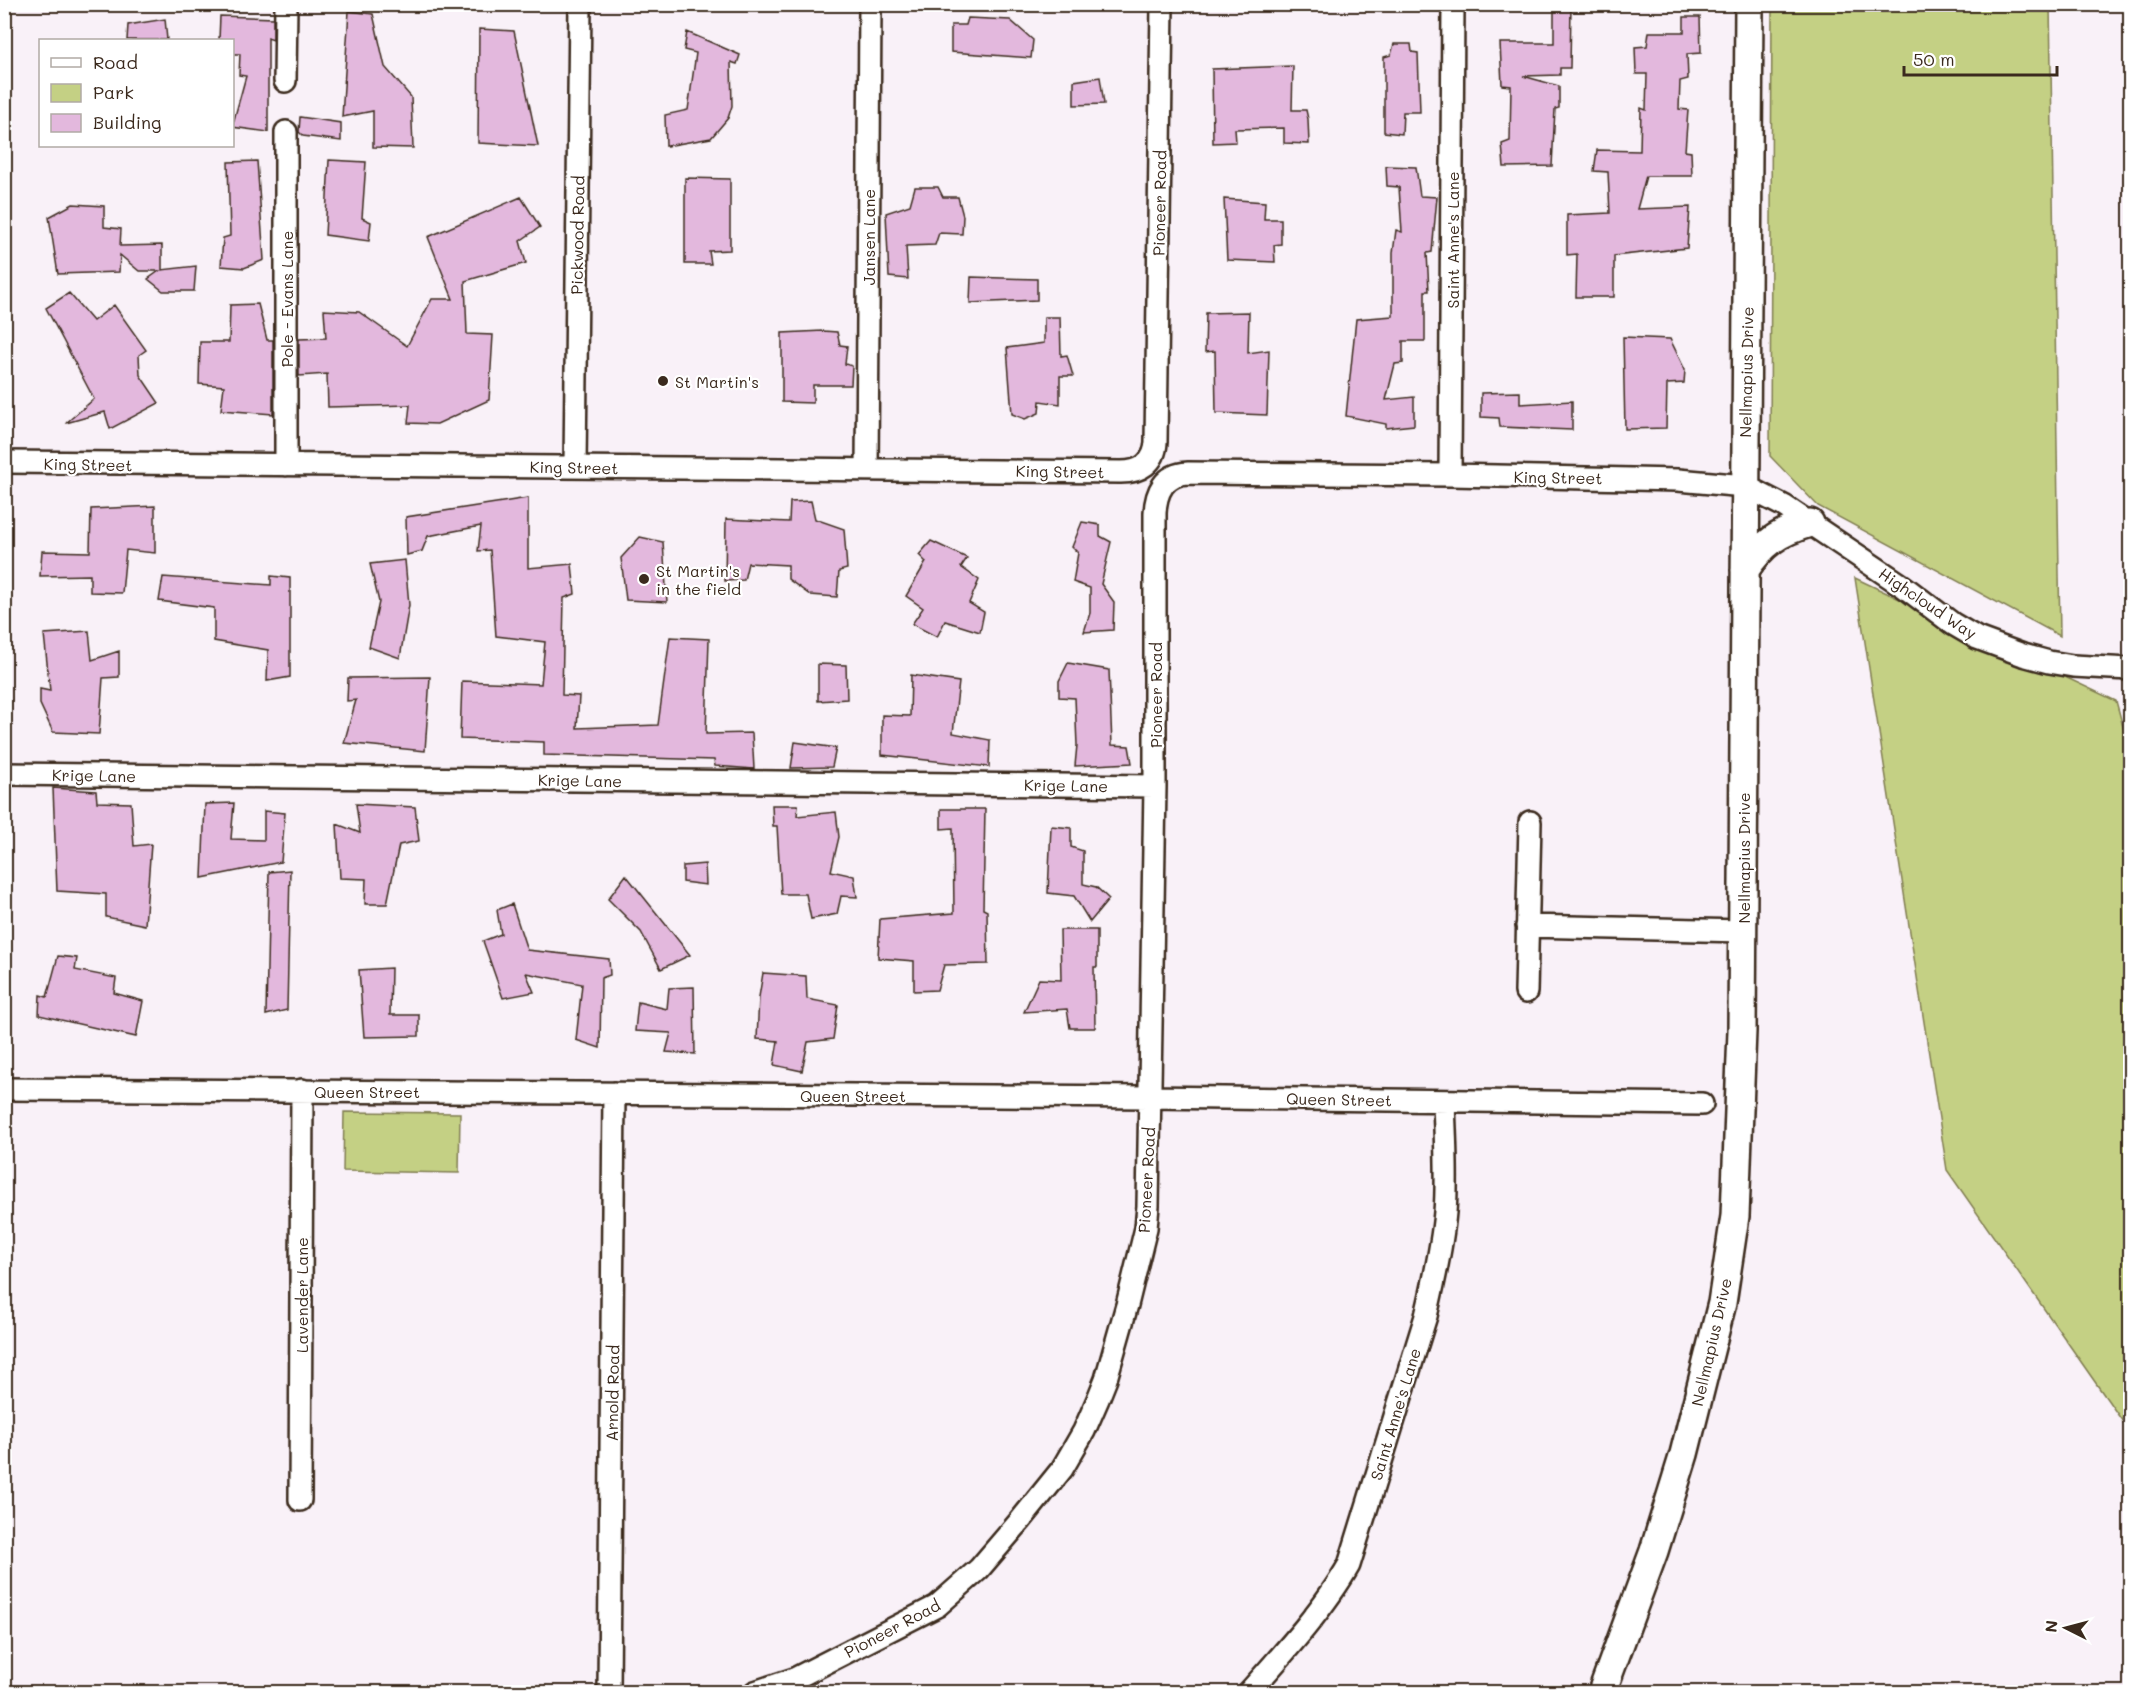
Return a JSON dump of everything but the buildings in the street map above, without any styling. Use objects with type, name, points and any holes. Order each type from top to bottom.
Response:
[{"type":"main road","name":"Nellmapius Drive","points":[[1602,1692],[1654,1551],[1684,1454],[1722,1303],[1735,1216],[1742,1031],[1749,4]]},
{"type":"main road","points":[[1745,570],[1755,555],[1769,541],[1810,524]]},
{"type":"street","points":[[285,81],[286,4]]},
{"type":"street","name":"Pickwood Road","points":[[575,466],[580,4]]},
{"type":"street","name":"Jansen Lane","points":[[867,470],[870,4]]},
{"type":"street","name":"Pioneer Road","points":[[1142,468],[1154,455],[1156,442],[1162,4]]},
{"type":"street","name":"Saint Anne's Lane","points":[[1450,475],[1454,4]]},
{"type":"street","name":"Pole - Evans Lane","points":[[286,132],[286,465]]},
{"type":"street","name":"King Street","points":[[4,462],[1121,472],[1142,468]]},
{"type":"street","name":"King Street","points":[[1160,489],[1164,482],[1177,474],[1188,473],[1678,480],[1745,486]]},
{"type":"street","name":"Highcloud Way","points":[[1745,486],[1784,506],[1903,586],[1953,624],[1977,638],[2049,662],[2073,666],[2130,669]]},
{"type":"street","name":"Pioneer Road","points":[[755,1692],[794,1679],[937,1606],[979,1569],[1062,1469],[1084,1431],[1106,1379],[1146,1228],[1150,1150],[1155,786],[1155,513],[1160,489]]},
{"type":"street","name":"Krige Lane","points":[[4,774],[1155,786]]},
{"type":"street","points":[[1526,992],[1530,822]]},
{"type":"street","points":[[1527,926],[1743,932]]},
{"type":"street","name":"Queen Street","points":[[4,1089],[1149,1097],[1702,1104]]},
{"type":"street","name":"Lavender Lane","points":[[300,1500],[302,1090]]},
{"type":"street","name":"Arnold Road","points":[[609,1692],[614,1093]]},
{"type":"street","name":"Saint Anne's Lane","points":[[1249,1692],[1315,1613],[1349,1565],[1433,1285],[1446,1197],[1444,1101]]},
{"type":"green space","points":[[1772,5],[2050,5],[2060,636],[1818,506],[1770,456]]},
{"type":"green space","points":[[1855,578],[2116,701],[2130,752],[2130,1432],[1947,1170]]},
{"type":"green space","points":[[344,1112],[460,1113],[459,1173],[343,1171]]},
{"type":"place","name":"St Martin's","points":[[663,381]]},
{"type":"place","name":"St Martin's in the field","points":[[644,579]]}]
